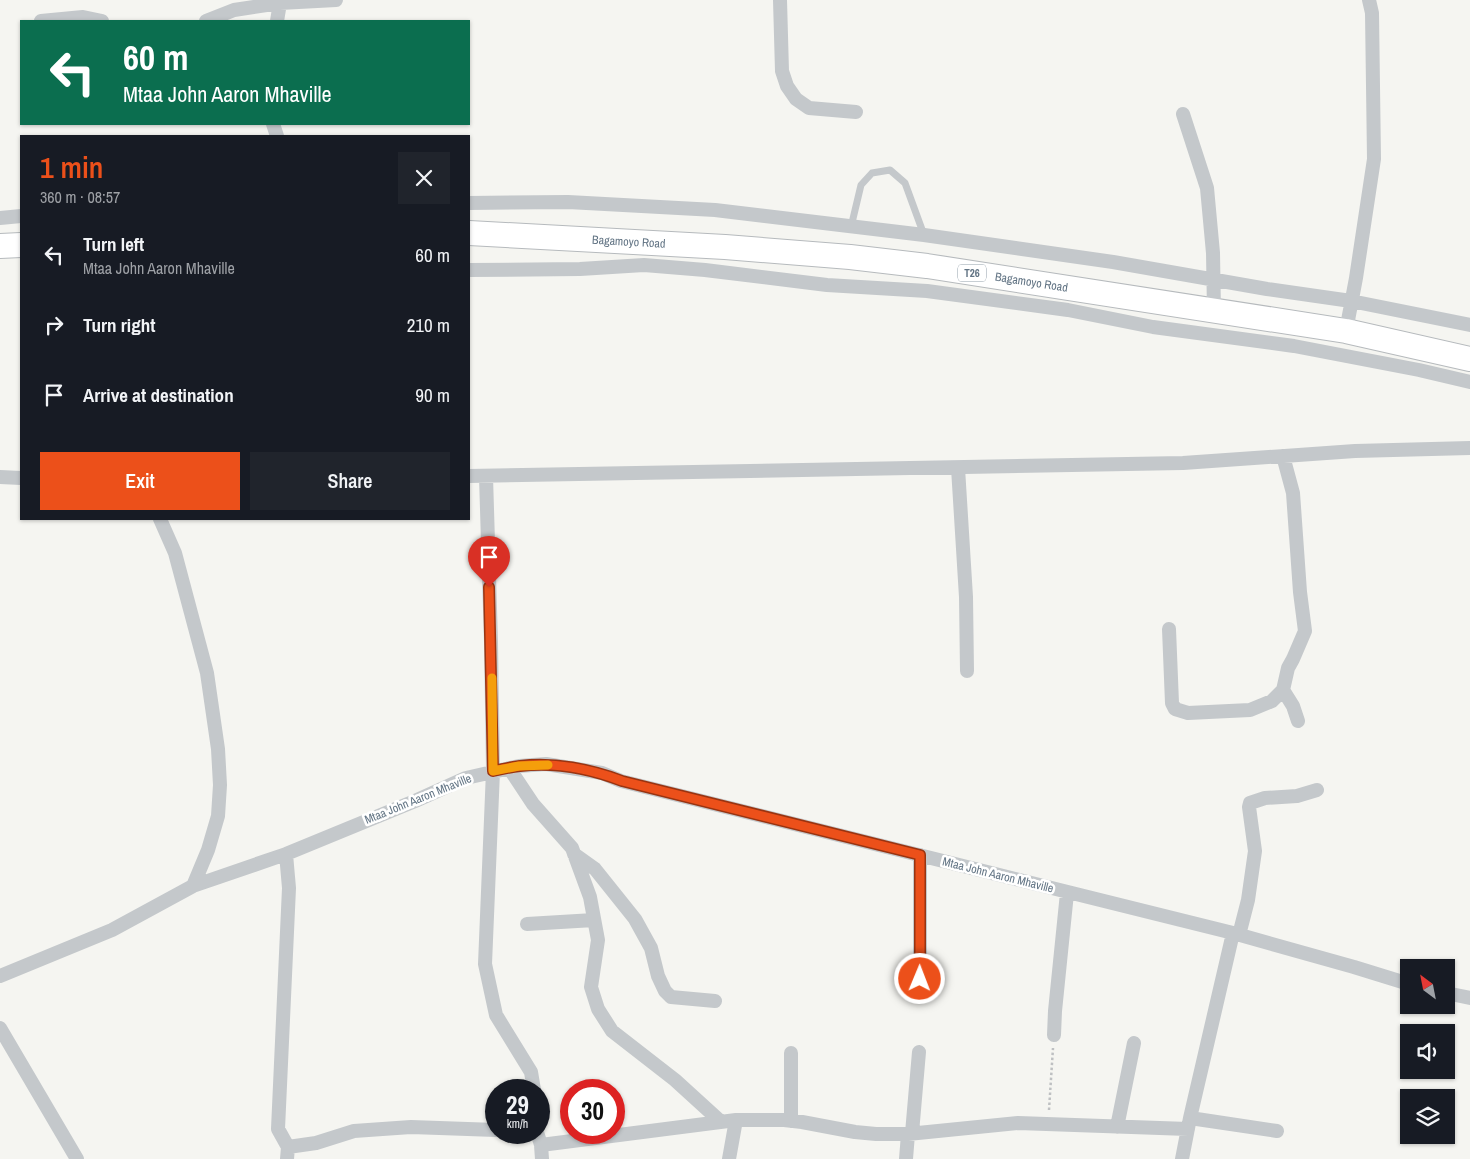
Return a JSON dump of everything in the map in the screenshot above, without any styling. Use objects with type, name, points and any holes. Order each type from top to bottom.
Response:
[{"type":"highway","name":"Bagamoyo Road","points":[[470,233],[724,247],[850,257],[927,266],[1346,331],[1470,359]]},
{"type":"highway","points":[[0,246],[20,245]]},
{"type":"street","points":[[209,20],[234,10],[279,2],[336,0]]},
{"type":"street","points":[[780,0],[782,71],[787,86],[796,99],[809,108],[856,112]]},
{"type":"street","points":[[1346,331],[1374,159],[1372,13],[1369,0]]},
{"type":"street","points":[[277,20],[279,2]]},
{"type":"street","points":[[52,20],[83,17],[97,20]]},
{"type":"street","points":[[1183,114],[1207,188],[1214,253],[1214,311]]},
{"type":"street","points":[[470,203],[568,202],[705,210],[924,235],[1113,262],[1352,301],[1470,325]]},
{"type":"street","points":[[0,218],[20,216]]},
{"type":"street","points":[[724,247],[724,272]]},
{"type":"street","points":[[470,270],[580,269],[644,265],[724,272],[827,285],[927,291],[1068,310],[1153,327],[1294,346],[1419,370],[1470,382]]},
{"type":"street","points":[[470,476],[1183,463],[1354,451],[1470,448]]},
{"type":"street","points":[[1169,629],[1172,703],[1175,709],[1188,713],[1250,710],[1272,701],[1283,690],[1288,668],[1305,631],[1300,592],[1293,493],[1283,456]]},
{"type":"street","points":[[958,468],[966,597],[967,671]]},
{"type":"street","points":[[486,476],[493,771],[485,964],[496,1014],[531,1072],[532,1079]]},
{"type":"street","points":[[0,478],[20,478]]},
{"type":"street","points":[[160,520],[175,553],[206,673],[218,749],[220,785],[218,816],[208,850],[193,886]]},
{"type":"street","points":[[1283,690],[1293,706],[1298,721]]},
{"type":"street","name":"Mtaa John Aaron Mhaville","points":[[0,976],[112,930],[193,886],[286,854],[466,778],[519,766],[546,764],[602,773],[622,781],[1236,934],[1400,981]]},
{"type":"street","points":[[508,768],[533,804],[572,848],[590,897],[598,940],[591,987],[598,1009],[612,1032],[675,1080],[720,1121]]},
{"type":"street","points":[[1182,1159],[1236,934],[1248,900],[1255,851],[1250,803],[1265,798],[1297,796],[1318,790]]},
{"type":"street","points":[[286,854],[289,888],[278,1129],[287,1153],[354,1131],[411,1127],[485,1130]]},
{"type":"street","points":[[574,854],[595,870],[635,919],[651,948],[658,976],[666,991],[671,996],[715,1001]]},
{"type":"street","points":[[920,855],[920,992]]},
{"type":"street","points":[[1054,1035],[1067,893]]},
{"type":"street","points":[[527,924],[594,920]]},
{"type":"street","points":[[1455,995],[1470,998]]},
{"type":"street","points":[[0,1028],[77,1159]]},
{"type":"street","points":[[1117,1127],[1134,1043]]},
{"type":"street","points":[[906,1159],[919,1052]]},
{"type":"street","points":[[791,1053],[791,1120]]},
{"type":"street","points":[[729,1159],[736,1120]]},
{"type":"street","points":[[540,1146],[736,1120],[791,1120],[876,1134],[910,1134],[1018,1123],[1117,1127],[1189,1124],[1277,1131]]},
{"type":"lane","points":[[851,227],[861,185],[872,173],[890,170],[905,183],[924,235]]},
{"type":"path","points":[[1049,1124],[1054,1035]]},
{"type":"slow traffic","points":[[492,678],[493,771],[519,766],[548,765]]},
{"type":"route","points":[[489,587],[493,771],[519,766],[546,764],[602,773],[622,781],[920,855],[920,979]]}]
